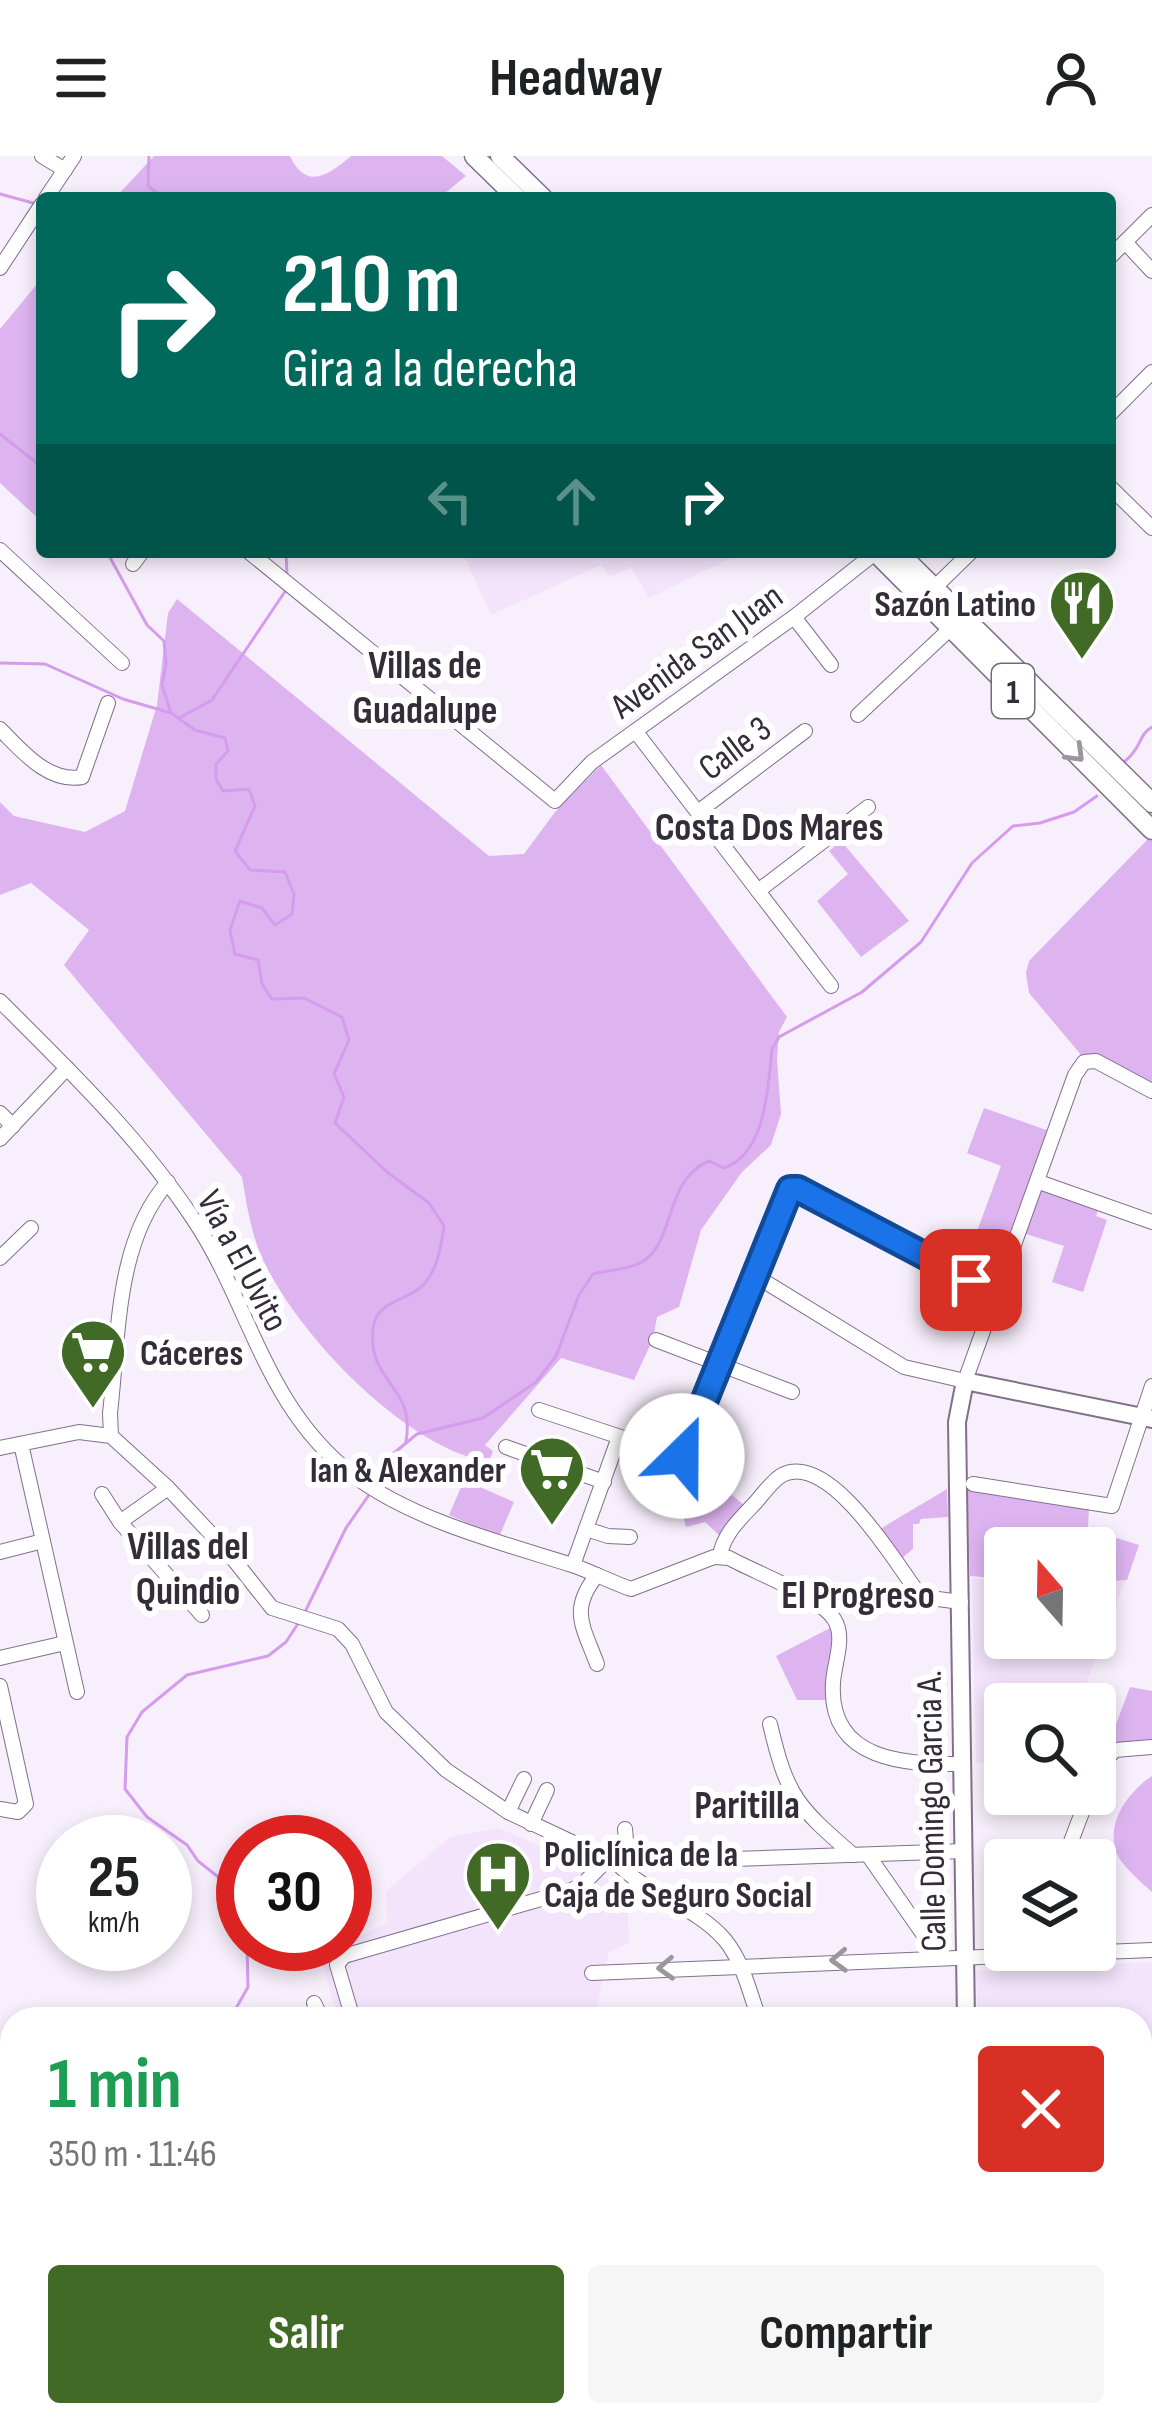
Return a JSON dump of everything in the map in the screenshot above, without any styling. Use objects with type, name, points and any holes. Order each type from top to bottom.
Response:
[{"type":"highway","points":[[474,156],[511,192]]},
{"type":"highway","points":[[500,156],[536,192]]},
{"type":"highway","points":[[886,558],[919,586],[934,588],[938,604],[972,639],[988,664]]},
{"type":"highway","name":"1","points":[[886,558],[1152,830]]},
{"type":"highway","name":"1","points":[[934,588],[1152,803]]},
{"type":"main road","points":[[965,1381],[1146,1418]]},
{"type":"main road","name":"Calle Domingo Garcia A.","points":[[965,1381],[957,1409],[966,2007]]},
{"type":"street","points":[[42,156],[64,170]]},
{"type":"street","points":[[50,192],[74,156]]},
{"type":"street","points":[[0,268],[36,213]]},
{"type":"street","points":[[1116,250],[1152,215]]},
{"type":"street","points":[[1125,242],[1152,271]]},
{"type":"street","points":[[1116,404],[1152,374]]},
{"type":"street","points":[[1116,493],[1152,528]]},
{"type":"street","points":[[0,550],[122,662]]},
{"type":"street","name":"Avenida San Juan","points":[[256,558],[556,801],[592,762],[879,558]]},
{"type":"street","points":[[934,588],[964,558]]},
{"type":"street","points":[[794,617],[831,665]]},
{"type":"street","points":[[858,715],[951,628]]},
{"type":"street","points":[[0,730],[40,768],[74,779],[82,777],[108,703]]},
{"type":"street","name":"Calle 3","points":[[698,812],[805,731]]},
{"type":"street","points":[[636,732],[831,986]]},
{"type":"street","points":[[758,891],[868,807]]},
{"type":"street","name":"Vía a El Uvito","points":[[0,1001],[120,1121],[168,1182],[201,1231],[256,1350],[286,1399],[352,1475],[497,1545],[573,1565],[631,1589],[720,1556]]},
{"type":"street","name":"Calle Domingo Garcia A.","points":[[965,1381],[1075,1075],[1084,1062],[1096,1060],[1152,1091]]},
{"type":"street","points":[[0,1139],[68,1068]]},
{"type":"street","points":[[0,1113],[13,1126]]},
{"type":"street","points":[[111,1436],[133,1242],[168,1182]]},
{"type":"street","points":[[1039,1182],[1152,1222]]},
{"type":"street","points":[[539,1410],[682,1456],[790,1189],[998,1292]]},
{"type":"street","points":[[0,1258],[32,1228]]},
{"type":"street","points":[[754,1275],[904,1367],[965,1381]]},
{"type":"street","points":[[656,1340],[792,1392]]},
{"type":"street","points":[[973,1484],[1112,1506],[1146,1418],[1152,1386]]},
{"type":"street","points":[[0,1448],[80,1432],[111,1436],[227,1551],[272,1608],[338,1629],[352,1643],[386,1712],[446,1770],[508,1812],[617,1861],[964,1851]]},
{"type":"street","points":[[573,1565],[619,1437]]},
{"type":"street","points":[[22,1444],[77,1692]]},
{"type":"street","points":[[506,1447],[604,1482]]},
{"type":"street","points":[[962,1602],[930,1598],[916,1590],[853,1504],[800,1472],[784,1474],[773,1483],[737,1523],[720,1556],[820,1607],[836,1621],[834,1703],[838,1719],[859,1742],[892,1762],[963,1765]]},
{"type":"street","points":[[120,1522],[168,1488]]},
{"type":"street","points":[[102,1494],[120,1522],[202,1615]]},
{"type":"street","points":[[586,1529],[630,1537]]},
{"type":"street","points":[[0,1552],[44,1541]]},
{"type":"street","points":[[597,1575],[586,1589],[578,1615],[597,1664]]},
{"type":"street","points":[[0,1658],[64,1643]]},
{"type":"street","points":[[0,1686],[26,1804],[18,1812],[0,1809]]},
{"type":"street","points":[[770,1724],[779,1767],[794,1799],[860,1855],[938,1957]]},
{"type":"street","points":[[1116,1750],[1152,1748]]},
{"type":"street","points":[[508,1812],[524,1779]]},
{"type":"street","points":[[531,1824],[548,1790]]},
{"type":"street","points":[[349,2007],[337,1965],[344,1956],[572,1890],[617,1861],[626,1829]]},
{"type":"street","points":[[617,1861],[631,1878],[715,1930],[740,1964],[755,2007]]},
{"type":"street","points":[[1116,1951],[1152,1950]]},
{"type":"street","points":[[592,1972],[984,1954]]},
{"type":"street","points":[[314,2002],[316,2007]]},
{"type":"shaded area","points":[[154,156],[290,156],[303,173],[318,176],[351,156],[442,156],[466,176],[446,192],[121,192]]},
{"type":"shaded area","points":[[36,285],[36,516],[0,483],[0,329]]},
{"type":"shaded area","points":[[465,558],[731,558],[649,598],[631,567],[610,577],[601,565],[491,615]]},
{"type":"shaded area","points":[[177,599],[489,856],[524,854],[555,812],[601,765],[787,1017],[779,1032],[777,1059],[781,1114],[771,1145],[742,1172],[701,1230],[679,1307],[657,1317],[653,1339],[634,1380],[561,1358],[485,1445],[493,1451],[482,1481],[463,1474],[472,1458],[412,1428],[353,1380],[282,1294],[261,1256],[242,1177],[64,965],[89,930],[31,883],[0,895],[0,802],[14,816],[85,832],[125,811],[157,705],[168,613]]},
{"type":"shaded area","points":[[1149,838],[1152,1085],[1082,1056],[1029,993],[1026,973],[1029,961]]},
{"type":"shaded area","name":"Costa Dos Mares","points":[[841,841],[909,921],[861,957],[817,901],[848,874],[829,851]]},
{"type":"shaded area","points":[[984,1108],[1055,1133],[1031,1176],[996,1275],[965,1264],[1001,1166],[967,1153]]},
{"type":"shaded area","points":[[1041,1188],[1099,1207],[1096,1216],[1107,1220],[1083,1292],[1052,1282],[1064,1246],[1026,1234]]},
{"type":"shaded area","points":[[464,1480],[514,1502],[499,1537],[449,1515]]},
{"type":"shaded area","points":[[716,1481],[746,1507],[721,1537],[705,1522],[686,1527],[684,1519],[695,1500]]},
{"type":"shaded area","points":[[967,1488],[1089,1507],[1088,1527],[984,1527],[984,1577],[970,1576]]},
{"type":"shaded area","points":[[947,1489],[948,1517],[913,1524],[913,1549],[902,1558],[880,1529]]},
{"type":"shaded area","points":[[1116,1538],[1139,1545],[1127,1580],[1116,1581]]},
{"type":"shaded area","points":[[972,1578],[984,1579],[984,1659],[1095,1659],[1086,1683],[984,1683],[984,1763],[976,1763]]},
{"type":"shaded area","points":[[1125,1581],[1116,1605],[1116,1582]]},
{"type":"shaded area","name":"El Progreso","points":[[830,1628],[833,1645],[826,1700],[797,1700],[776,1656]]},
{"type":"shaded area","points":[[1130,1687],[1152,1691],[1152,1741],[1116,1745],[1116,1725]]},
{"type":"shaded area","points":[[1152,1776],[1152,1892],[1120,1859],[1114,1839],[1116,1820],[1135,1791]]},
{"type":"shaded area","name":"Policlínica de la Caja de Seguro Social","points":[[499,1828],[627,1891],[629,1943],[609,1952],[597,2007],[335,2007],[324,1971],[372,1971],[372,1930],[387,1923],[386,1891],[450,1837]]},
{"type":"shaded area","points":[[1152,1962],[1152,2007],[978,2007],[976,1971],[1116,1971],[1116,1964]]},
{"type":"waterway","points":[[149,156],[148,186],[156,192]]},
{"type":"waterway","points":[[0,194],[33,203]]},
{"type":"waterway","points":[[0,434],[36,462]]},
{"type":"waterway","points":[[110,558],[147,625],[164,641],[162,685],[170,710]]},
{"type":"waterway","points":[[286,558],[287,574]]},
{"type":"waterway","points":[[179,718],[212,700],[286,590]]},
{"type":"waterway","points":[[0,663],[45,664],[123,699],[171,713],[195,730],[225,738],[228,751],[216,764],[216,779],[223,791],[249,789],[255,806],[235,851],[250,870],[285,872],[294,894],[292,914],[275,925],[262,908],[240,901],[230,930],[235,954],[258,960],[262,984],[272,999],[304,998],[342,1017],[349,1040],[334,1074],[344,1097],[335,1123],[387,1172],[429,1203],[444,1226],[431,1275],[414,1292],[385,1307],[373,1328],[377,1361],[404,1408],[406,1441]]},
{"type":"waterway","points":[[1125,761],[1152,727]]},
{"type":"waterway","points":[[376,1484],[394,1453],[417,1434],[483,1418],[536,1382],[556,1356],[579,1295],[593,1274],[640,1263],[660,1242],[676,1197],[694,1170],[709,1161],[724,1168],[749,1149],[762,1117],[772,1049],[779,1037],[862,992],[921,942],[972,863],[1013,826],[1074,812],[1097,796]]},
{"type":"waterway","points":[[304,1614],[346,1528],[371,1492]]},
{"type":"waterway","points":[[216,1875],[187,1845],[147,1817],[125,1789],[127,1737],[142,1712],[187,1675],[268,1656],[286,1642],[299,1622]]},
{"type":"waterway","points":[[237,2007],[248,1987],[248,1971]]},
{"type":"place","name":"Sazón Latino","points":[[1082,662]]},
{"type":"place","name":"Cáceres","points":[[93,1411]]},
{"type":"place","name":"Ian & Alexander","points":[[552,1528]]},
{"type":"place","name":"Policlínica de la Caja de Seguro Social","points":[[498,1933]]},
{"type":"district","name":"Villas de Guadalupe","points":[[425,686]]},
{"type":"district","name":"Costa Dos Mares","points":[[769,826]]},
{"type":"district","name":"Villas del Quindio","points":[[188,1568]]},
{"type":"district","name":"El Progreso","points":[[858,1594]]},
{"type":"district","name":"Paritilla","points":[[747,1804]]},
{"type":"route","points":[[682,1456],[790,1189],[971,1280]]}]
